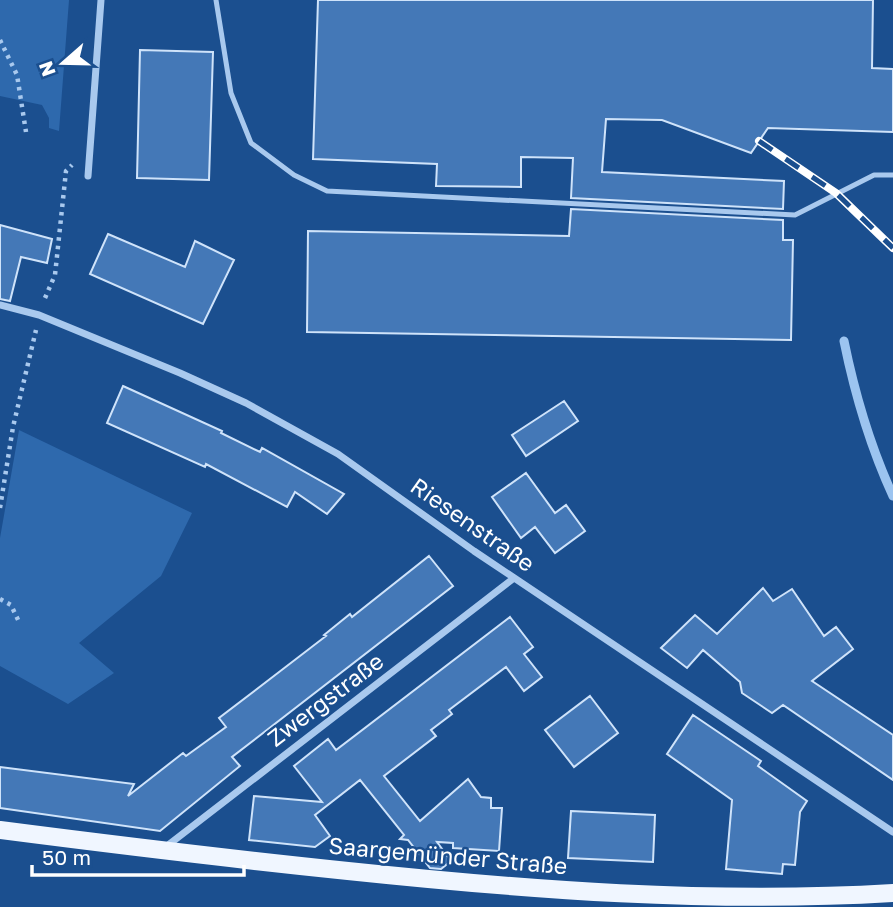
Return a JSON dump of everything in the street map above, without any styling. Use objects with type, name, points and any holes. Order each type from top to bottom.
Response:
[{"type":"main road","name":"Saargemünder Straße","points":[[0,830],[160,851],[443,881],[654,896],[762,898],[893,893]]},
{"type":"street","points":[[88,176],[101,0]]},
{"type":"street","name":"Riesenstraße","points":[[0,305],[39,315],[180,373],[246,403],[338,454],[514,578],[893,832]]},
{"type":"street","name":"Zwergstraße","points":[[160,851],[514,578]]},
{"type":"lane","points":[[216,0],[231,93],[251,143],[294,175],[327,191],[795,215],[874,175],[893,175]]},
{"type":"path","points":[[0,40],[17,75],[26,132]]},
{"type":"path","points":[[0,508],[13,427],[39,315],[55,275],[66,171],[90,146]]},
{"type":"path","points":[[0,599],[10,606],[20,624]]},
{"type":"shaded area","points":[[0,0],[69,0],[59,131],[49,128],[49,118],[42,105],[0,96]]},
{"type":"shaded area","points":[[19,430],[192,513],[161,576],[79,643],[114,673],[68,704],[0,666],[0,538]]},
{"type":"building","points":[[318,0],[873,0],[872,68],[893,69],[893,132],[768,128],[751,153],[662,120],[606,119],[602,172],[784,181],[783,209],[571,198],[573,158],[521,157],[521,187],[436,186],[437,164],[313,159]]},
{"type":"building","points":[[140,50],[213,52],[209,180],[137,178]]},
{"type":"building","points":[[571,209],[783,220],[783,240],[793,240],[791,340],[307,332],[308,231],[569,236]]},
{"type":"building","points":[[0,225],[52,239],[47,263],[21,257],[10,301],[0,299]]},
{"type":"building","points":[[108,234],[185,267],[195,241],[234,260],[203,324],[90,274]]},
{"type":"building","points":[[123,386],[222,431],[221,433],[260,452],[262,448],[344,494],[327,514],[295,492],[287,507],[206,464],[205,467],[107,423]]},
{"type":"building","points":[[564,401],[578,421],[526,456],[512,435]]},
{"type":"building","points":[[526,473],[555,513],[566,505],[585,531],[555,553],[535,527],[521,538],[492,497]]},
{"type":"building","points":[[429,556],[453,586],[232,757],[240,766],[160,831],[0,808],[0,767],[134,784],[128,796],[183,753],[186,756],[226,727],[219,718],[326,636],[324,635],[350,614],[352,617]]},
{"type":"building","points":[[763,588],[773,601],[792,589],[824,636],[836,627],[853,649],[812,681],[893,735],[893,780],[783,705],[772,713],[742,693],[740,682],[703,650],[687,668],[661,648],[695,615],[717,634]]},
{"type":"building","points":[[510,617],[533,647],[524,654],[542,677],[524,691],[506,667],[449,710],[452,714],[431,730],[436,736],[384,776],[420,821],[468,779],[481,797],[491,798],[491,808],[502,808],[499,851],[453,848],[453,843],[437,842],[451,861],[441,869],[430,868],[408,840],[400,839],[404,835],[360,780],[315,815],[330,836],[315,847],[249,840],[254,796],[322,802],[294,766],[328,739],[336,750]]},
{"type":"building","points":[[590,696],[618,733],[574,767],[545,730]]},
{"type":"building","points":[[693,715],[761,761],[758,766],[807,801],[800,812],[795,865],[783,864],[782,874],[726,869],[732,800],[667,754]]},
{"type":"building","points":[[571,811],[655,815],[653,862],[568,858]]},
{"type":"waterway","points":[[844,341],[864,420],[893,496]]},
{"type":"railway","points":[[759,141],[836,193],[893,248]]}]
